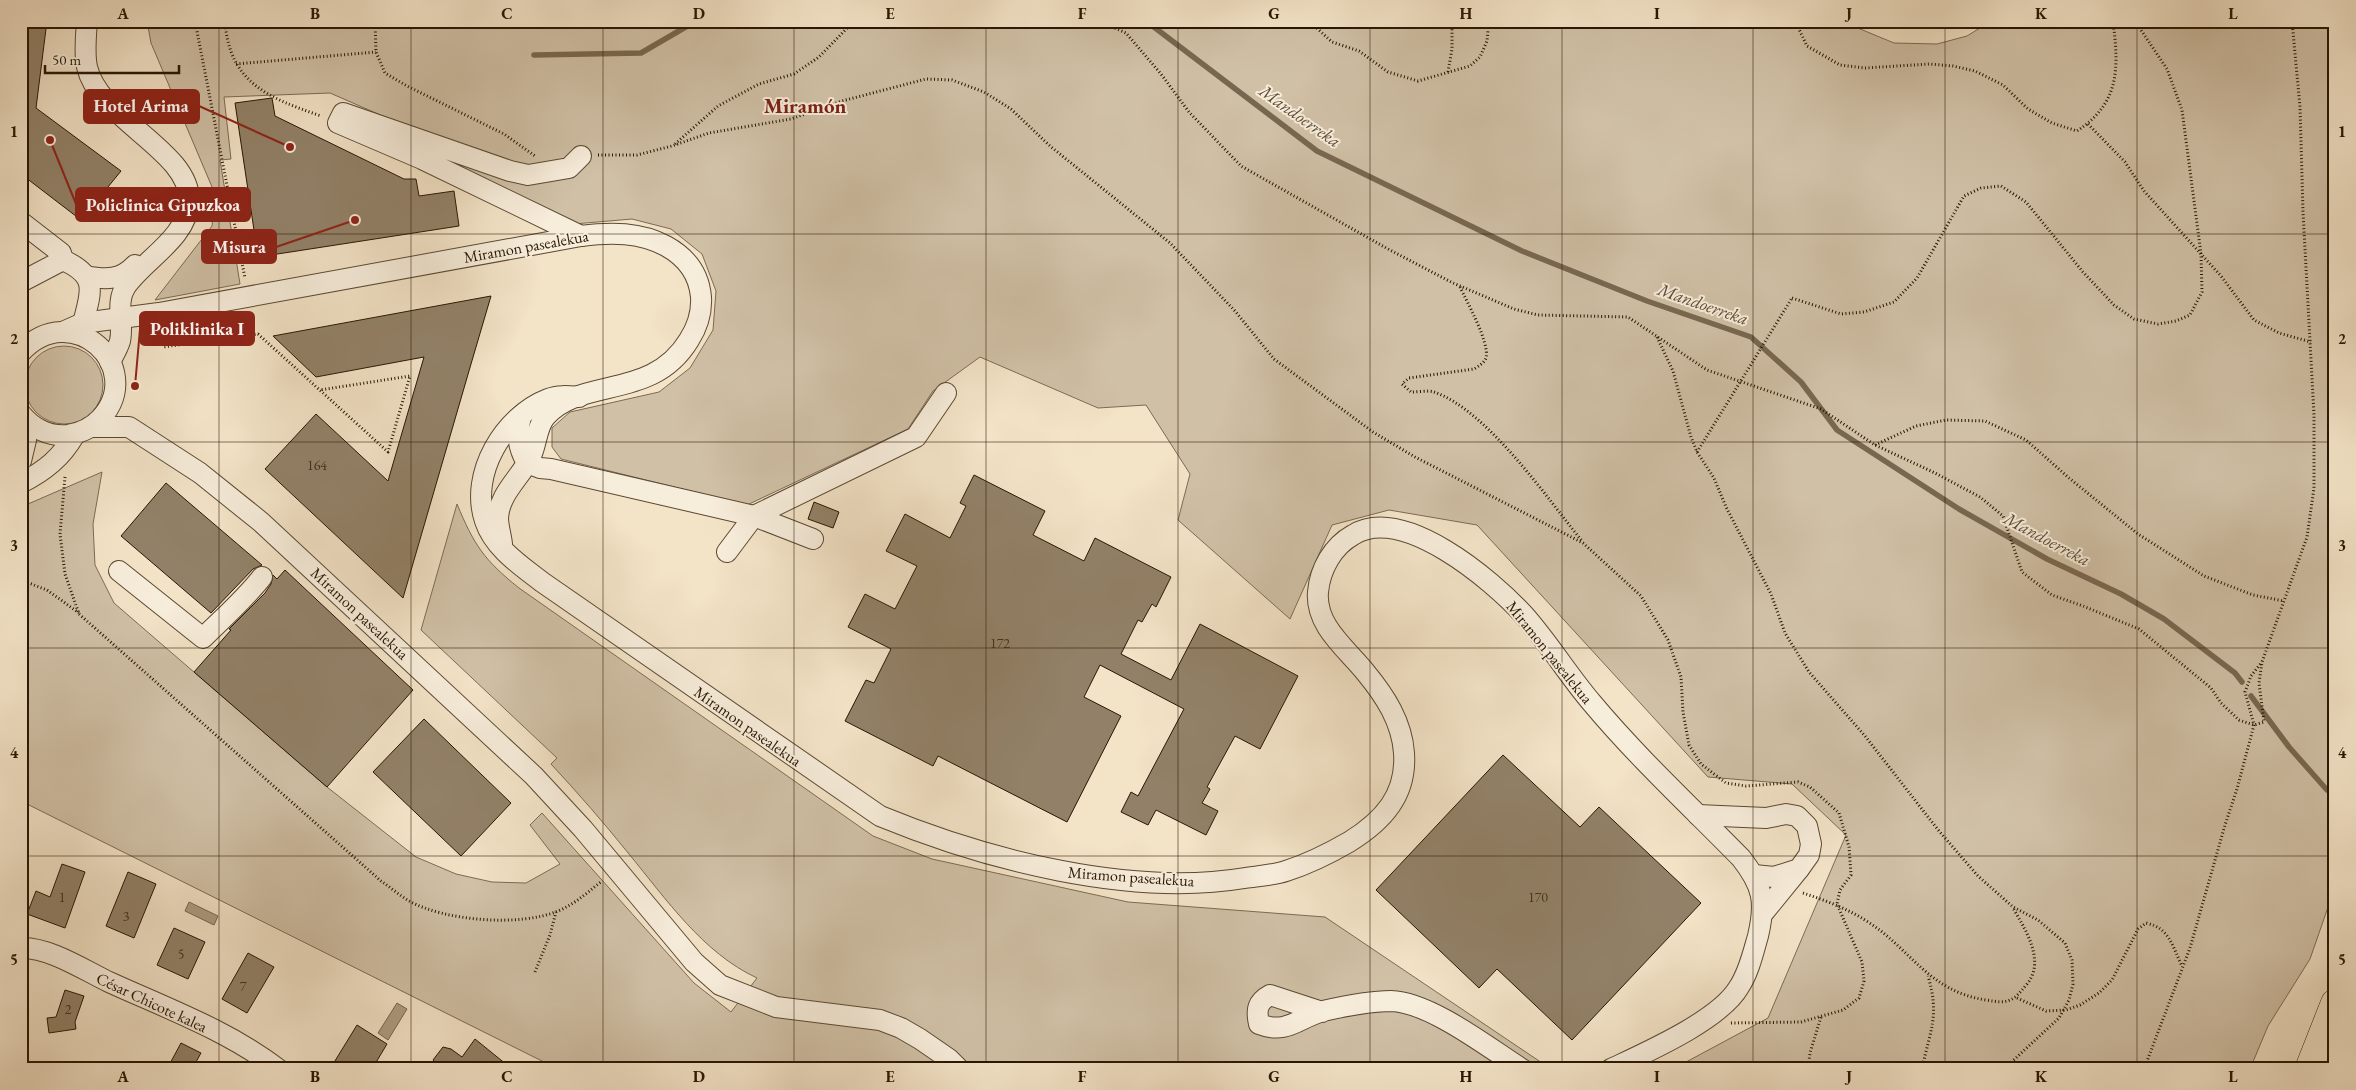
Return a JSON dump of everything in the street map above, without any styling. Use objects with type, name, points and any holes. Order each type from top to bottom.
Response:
[{"type":"highway","points":[[2309,1069],[2335,1003]]},
{"type":"street","points":[[88,21],[87,68],[96,85],[114,110],[178,168],[188,186],[188,206],[193,222],[185,239],[168,258],[144,267],[125,287],[120,306],[120,341],[110,362]]},
{"type":"street","points":[[581,156],[569,168],[528,174],[510,172],[343,113],[338,123],[422,159],[581,236]]},
{"type":"street","points":[[86,276],[113,279],[128,273],[188,206]]},
{"type":"street","points":[[21,222],[60,253],[63,260],[78,266],[86,276],[91,292],[74,327]]},
{"type":"street","name":"Miramon pasealekua","points":[[21,335],[42,335],[120,318],[159,313],[581,236],[605,233],[653,239],[671,249],[687,262],[696,276],[701,312],[695,330],[685,347],[652,376],[627,385],[579,397],[557,406],[545,417],[538,432],[539,467],[512,485],[505,494],[498,517],[502,548]]},
{"type":"street","points":[[21,282],[63,260]]},
{"type":"street","name":"Miramon pasealekua","points":[[21,484],[40,474],[77,437],[106,413],[114,392],[114,375],[110,362],[103,350],[92,340],[79,334],[74,327]]},
{"type":"street","name":"Miramon pasealekua","points":[[21,352],[42,335]]},
{"type":"street","name":"Miramon pasealekua","points":[[114,392],[129,427],[200,474],[261,522],[316,571],[534,776],[694,962],[720,985],[776,1007],[806,1012],[860,1016],[887,1023],[901,1028],[934,1048],[959,1069]]},
{"type":"street","points":[[727,552],[754,516],[916,437],[946,394]]},
{"type":"street","name":"Miramon pasealekua","points":[[579,397],[563,396],[550,399],[521,416],[504,432],[492,452],[486,469],[482,495],[485,520],[502,548],[508,556],[542,582],[880,816],[924,834],[1004,858],[1052,869],[1108,878],[1175,882],[1227,881],[1285,872],[1334,850],[1362,834],[1391,807],[1402,779],[1404,753],[1396,717],[1382,694],[1324,623],[1318,596],[1321,577],[1331,555],[1342,542],[1357,532],[1378,528],[1400,530],[1428,540],[1455,555],[1492,585],[1523,614],[1590,702],[1754,875],[1764,912]]},
{"type":"street","points":[[521,416],[517,435],[520,449],[539,467],[754,516],[814,539]]},
{"type":"street","points":[[24,417],[36,428],[49,433],[77,437],[129,427]]},
{"type":"street","points":[[21,461],[26,440],[24,417]]},
{"type":"street","points":[[486,469],[493,482],[512,485]]},
{"type":"street","points":[[118,571],[203,638],[235,605],[247,597],[262,577]]},
{"type":"street","points":[[1611,1069],[1707,1018],[1722,1007],[1739,988],[1747,971],[1764,912],[1809,856],[1811,844],[1807,826],[1797,816],[1786,814],[1766,818],[1741,818],[1698,815]]},
{"type":"street","points":[[1754,875],[1774,877],[1799,869]]},
{"type":"street","name":"César Chicote kalea","points":[[21,948],[43,951],[224,1035],[278,1069]]},
{"type":"street","points":[[1322,1012],[1393,1001],[1415,1006],[1440,1018],[1522,1069]]},
{"type":"path","points":[[195,21],[247,288]]},
{"type":"path","points":[[224,21],[228,48],[236,64],[260,90],[291,106],[338,123]]},
{"type":"path","points":[[376,21],[376,52],[385,73],[407,86],[504,134],[536,156]]},
{"type":"path","points":[[672,146],[718,106],[759,84],[794,74],[819,57],[854,21]]},
{"type":"path","points":[[1099,21],[1126,33],[1161,74],[1189,112],[1241,166],[1388,249],[1460,286],[1514,309],[1538,315],[1628,317],[1707,370],[1821,409],[1842,421],[1875,445],[1935,472],[1980,497],[2003,516],[2022,572],[2052,595],[2139,629],[2211,688],[2221,703],[2238,720],[2254,724],[2264,722],[2259,683],[2262,662],[2307,538],[2314,488],[2314,415],[2303,212],[2300,107],[2292,21]]},
{"type":"path","points":[[1309,21],[1332,42],[1359,51],[1388,72],[1418,81],[1470,66],[1480,58],[1487,40],[1489,21]]},
{"type":"path","points":[[1448,72],[1452,49],[1452,21]]},
{"type":"path","points":[[1795,21],[1808,46],[1840,65],[1865,68],[1929,64],[1953,66],[1975,71],[1996,81],[2028,108],[2052,123],[2078,131],[2088,124],[2110,100],[2115,76],[2113,21]]},
{"type":"path","points":[[1697,452],[1792,298],[1841,314],[1864,312],[1894,302],[1916,278],[1964,196],[1988,188],[2001,186],[2026,202],[2114,305],[2134,319],[2158,324],[2176,321],[2190,315],[2202,292],[2201,254],[2182,110],[2167,69],[2135,21]]},
{"type":"path","points":[[236,64],[376,52]]},
{"type":"path","points":[[581,156],[636,155],[672,146],[709,132],[791,119],[842,101],[926,79],[952,80],[984,92],[1011,109],[1050,146],[1170,243],[1235,311],[1274,359],[1372,432],[1583,543]]},
{"type":"path","points":[[2088,124],[2125,162],[2144,190],[2201,254],[2254,320],[2279,333],[2311,342]]},
{"type":"path","points":[[1460,286],[1485,344],[1486,358],[1481,365],[1474,368],[1409,378],[1402,384],[1411,392],[1433,392],[1458,405],[1479,421],[1511,454],[1583,543],[1641,596],[1668,640],[1681,677],[1683,712],[1690,745],[1701,764],[1726,783],[1746,786],[1798,782],[1810,787],[1840,813],[1849,847],[1851,876],[1840,890],[1837,904],[1862,962],[1864,982],[1859,998],[1844,1010],[1801,1022],[1737,1024],[1707,1018]]},
{"type":"path","points":[[159,313],[163,347],[258,334],[388,452],[410,376],[320,390]]},
{"type":"path","points":[[1656,336],[1666,352],[1673,371],[1697,452],[1714,478],[1726,507],[1767,586],[1784,633],[1809,672],[1865,736],[1978,876],[2012,907],[2038,920],[2064,943],[2072,960],[2073,984],[2063,1010],[2044,1033],[2004,1069]]},
{"type":"path","points":[[1875,445],[1916,426],[1946,420],[1985,421],[2026,440],[2138,534],[2204,576],[2253,595],[2284,601]]},
{"type":"path","points":[[77,437],[60,534],[65,574],[79,614]]},
{"type":"path","points":[[21,580],[47,590],[79,614],[332,839],[410,902],[444,913],[478,920],[508,920],[556,912],[574,903],[616,870]]},
{"type":"path","points":[[2144,1069],[2201,911],[2246,759],[2254,724],[2245,692],[2251,676],[2262,662]]},
{"type":"path","points":[[1784,887],[1837,904],[1866,920],[1892,938],[1928,975],[1946,987],[1969,997],[2003,1003],[2017,998],[2033,978],[2034,955],[2028,935],[2012,907]]},
{"type":"path","points":[[535,972],[550,935],[556,912]]},
{"type":"path","points":[[2017,998],[2046,1011],[2063,1010],[2080,1005],[2099,993],[2112,980],[2138,929],[2146,924],[2159,926],[2166,934],[2182,967]]},
{"type":"path","points":[[1922,1069],[1934,1022],[1934,995],[1928,975]]},
{"type":"path","points":[[1808,1069],[1810,1053],[1821,1016]]},
{"type":"shaded area","points":[[147,21],[1848,21],[1853,26],[1894,43],[1937,44],[1967,36],[1991,21],[2335,21],[2335,887],[2310,959],[2268,1026],[2250,1069],[1673,1069],[1768,1018],[1846,835],[1792,784],[1708,777],[1477,525],[1389,510],[1332,525],[1290,619],[1178,520],[1190,474],[1146,405],[1098,408],[980,357],[933,391],[908,429],[747,505],[561,459],[552,447],[552,428],[570,412],[659,392],[690,368],[713,330],[716,291],[702,254],[671,229],[632,219],[574,224],[454,168],[433,138],[330,93],[224,97],[231,159],[220,160],[240,284],[155,300],[212,226],[215,194],[151,43]]},
{"type":"shaded area","points":[[64,346],[79,349],[96,363],[100,370],[103,385],[100,400],[86,417],[79,421],[64,424],[49,421],[32,407],[28,400],[25,385],[28,370],[42,353],[49,349]]},
{"type":"shaded area","points":[[102,472],[93,524],[95,565],[114,603],[327,787],[416,857],[456,874],[492,882],[526,883],[560,864],[530,825],[542,813],[694,983],[731,1012],[757,978],[719,954],[687,924],[551,764],[557,758],[421,630],[457,504],[481,551],[497,569],[519,588],[873,836],[932,859],[1128,902],[1325,917],[1551,1069],[558,1069],[21,801],[21,507]]},
{"type":"shaded area","points":[[189,902],[218,916],[214,925],[185,911]]},
{"type":"shaded area","points":[[397,1003],[407,1009],[388,1040],[378,1033]]},
{"type":"building","points":[[21,21],[47,21],[36,108],[121,171],[81,220],[21,174]]},
{"type":"building","points":[[272,98],[275,116],[404,179],[416,179],[419,196],[454,191],[459,226],[258,257],[235,103]]},
{"type":"building","points":[[491,296],[403,598],[265,469],[316,414],[388,481],[424,357],[316,377],[273,336]]},
{"type":"building","points":[[974,475],[1045,511],[1033,535],[1084,561],[1095,538],[1171,577],[1156,607],[1152,604],[1142,622],[1138,620],[1121,654],[1171,680],[1200,624],[1298,676],[1260,749],[1235,736],[1207,787],[1210,789],[1202,803],[1218,811],[1206,835],[1156,810],[1148,825],[1121,812],[1131,792],[1138,796],[1184,709],[1100,665],[1084,697],[1121,716],[1067,822],[938,756],[933,766],[845,721],[866,680],[874,683],[891,649],[848,627],[865,594],[895,609],[917,566],[886,551],[905,514],[950,538],[966,506],[960,503]]},
{"type":"building","points":[[166,483],[262,565],[253,569],[211,613],[121,536]]},
{"type":"building","points":[[814,502],[839,512],[833,528],[808,519]]},
{"type":"building","points":[[285,570],[413,690],[327,787],[194,672],[231,630],[229,629],[265,593],[271,584],[273,575],[277,579]]},
{"type":"building","points":[[424,719],[511,803],[461,856],[373,772]]},
{"type":"building","points":[[1503,755],[1580,827],[1599,807],[1701,903],[1572,1040],[1497,969],[1479,988],[1376,890]]},
{"type":"building","points":[[62,864],[85,872],[65,928],[27,914],[36,891],[50,897]]},
{"type":"building","points":[[128,872],[156,884],[134,938],[106,926]]},
{"type":"building","points":[[174,928],[205,942],[188,979],[157,965]]},
{"type":"building","points":[[248,953],[274,967],[247,1013],[222,999]]},
{"type":"building","points":[[65,990],[84,996],[75,1022],[76,1029],[49,1033],[47,1018],[56,1017]]},
{"type":"building","points":[[357,1025],[387,1044],[372,1069],[330,1069]]},
{"type":"building","points":[[475,1039],[512,1069],[443,1069],[433,1060],[443,1047],[451,1049],[462,1057]]},
{"type":"building","points":[[181,1043],[201,1053],[192,1069],[167,1069]]},
{"type":"waterway","name":"Mandoerreka","points":[[534,55],[641,53],[696,21]]},
{"type":"waterway","name":"Mandoerreka","points":[[1146,21],[1317,151],[1522,251],[1647,301],[1751,337],[1801,382],[1837,430],[1959,509],[2047,559],[2121,594],[2164,619],[2235,673],[2242,682]]},
{"type":"waterway","name":"Mandoerreka","points":[[2251,696],[2289,747],[2327,790],[2335,795]]},
{"type":"place","name":"Policlinica Gipuzkoa","points":[[50,140]]},
{"type":"place","name":"Hotel Arima","points":[[290,147]]},
{"type":"place","name":"Misura","points":[[355,220]]},
{"type":"place","name":"Poliklinika I","points":[[135,386]]},
{"type":"district","name":"Miramón","points":[[805,106]]}]
